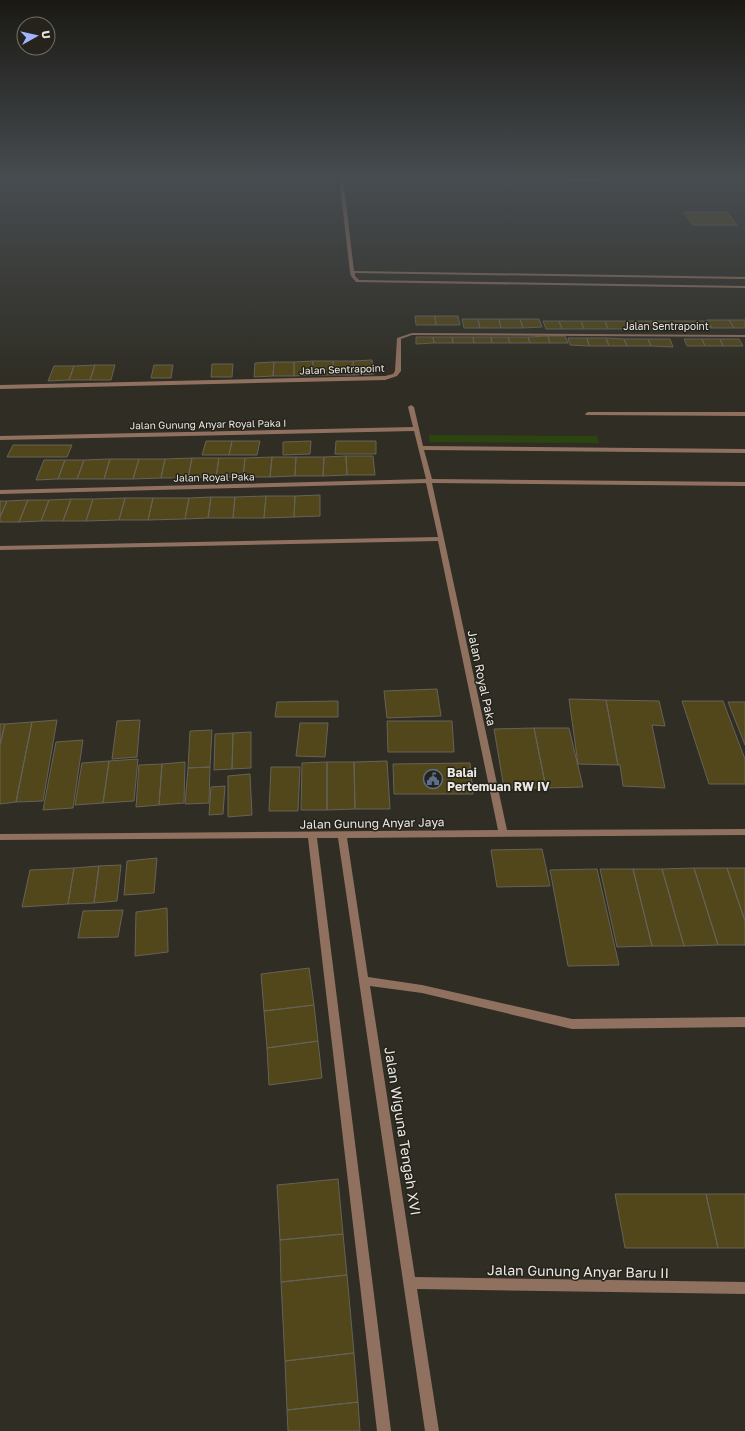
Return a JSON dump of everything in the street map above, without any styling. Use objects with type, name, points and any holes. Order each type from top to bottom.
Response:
[{"type":"street","points":[[349,244],[352,272],[353,276],[358,281],[745,287]]},
{"type":"street","points":[[352,272],[745,278]]},
{"type":"street","name":"Jalan Sentrapoint","points":[[0,387],[385,378],[395,375],[398,371],[398,338],[412,334],[745,336]]},
{"type":"street","name":"Jalan Royal Paka","points":[[411,408],[420,448],[430,481],[503,832]]},
{"type":"street","points":[[588,414],[745,414]]},
{"type":"street","name":"Jalan Gunung Anyar Royal Paka I","points":[[0,438],[416,429]]},
{"type":"street","points":[[420,448],[745,450]]},
{"type":"street","name":"Jalan Royal Paka","points":[[0,492],[430,481],[745,484]]},
{"type":"street","points":[[0,548],[441,539]]},
{"type":"street","name":"Jalan Gunung Anyar Jaya","points":[[0,837],[342,836],[503,832],[745,832]]},
{"type":"street","points":[[312,836],[384,1431]]},
{"type":"street","name":"Jalan Wiguna Tengah XVI","points":[[342,836],[432,1431]]},
{"type":"street","points":[[365,981],[422,989],[572,1024],[745,1022]]},
{"type":"street","name":"Jalan Gunung Anyar Baru II","points":[[410,1283],[745,1288]]},
{"type":"green space","points":[[429,435],[597,436],[599,443],[429,442]]},
{"type":"building","points":[[415,316],[435,316],[436,325],[416,325]]},
{"type":"building","points":[[435,316],[458,316],[460,325],[436,325]]},
{"type":"building","points":[[462,319],[478,319],[480,328],[464,328]]},
{"type":"building","points":[[478,319],[499,319],[501,328],[480,328]]},
{"type":"building","points":[[499,319],[520,319],[523,328],[501,328]]},
{"type":"building","points":[[520,319],[539,319],[542,327],[523,328]]},
{"type":"building","points":[[707,320],[729,320],[734,328],[712,328]]},
{"type":"building","points":[[729,320],[745,320],[745,328],[734,328]]},
{"type":"building","points":[[543,321],[559,321],[562,329],[546,329]]},
{"type":"building","points":[[559,321],[581,321],[584,329],[562,329]]},
{"type":"building","points":[[581,321],[605,321],[608,329],[584,329]]},
{"type":"building","points":[[605,321],[626,321],[630,329],[608,329]]},
{"type":"building","points":[[626,321],[646,321],[650,329],[630,329]]},
{"type":"building","points":[[646,321],[665,321],[669,329],[650,329]]},
{"type":"building","points":[[665,321],[685,321],[690,328],[669,329]]},
{"type":"building","points":[[685,321],[707,321],[712,328],[690,328]]},
{"type":"building","points":[[548,336],[565,336],[568,343],[550,343]]},
{"type":"building","points":[[548,336],[550,343],[530,343],[528,337]]},
{"type":"building","points":[[416,337],[433,337],[434,343],[416,344]]},
{"type":"building","points":[[433,337],[452,337],[453,343],[434,343]]},
{"type":"building","points":[[452,337],[473,337],[474,343],[453,343]]},
{"type":"building","points":[[473,337],[491,337],[492,343],[474,343]]},
{"type":"building","points":[[491,337],[508,337],[510,343],[492,343]]},
{"type":"building","points":[[508,337],[528,337],[530,343],[510,343]]},
{"type":"building","points":[[568,338],[587,338],[589,346],[570,345]]},
{"type":"building","points":[[587,338],[606,338],[609,346],[589,346]]},
{"type":"building","points":[[606,338],[624,339],[627,346],[609,346]]},
{"type":"building","points":[[624,339],[648,339],[651,346],[627,346]]},
{"type":"building","points":[[648,339],[670,339],[673,347],[651,346]]},
{"type":"building","points":[[684,339],[702,339],[705,346],[687,346]]},
{"type":"building","points":[[702,339],[720,339],[723,346],[705,346]]},
{"type":"building","points":[[720,339],[739,339],[743,346],[723,346]]},
{"type":"building","points":[[372,360],[374,374],[354,375],[353,361]]},
{"type":"building","points":[[313,361],[333,361],[334,375],[313,375]]},
{"type":"building","points":[[313,361],[313,375],[294,376],[294,362]]},
{"type":"building","points":[[333,361],[353,361],[354,375],[334,375]]},
{"type":"building","points":[[274,362],[273,376],[254,377],[255,363]]},
{"type":"building","points":[[274,362],[294,362],[294,376],[273,376]]},
{"type":"building","points":[[212,364],[233,364],[232,377],[211,377]]},
{"type":"building","points":[[95,365],[115,365],[111,380],[90,380]]},
{"type":"building","points":[[95,365],[90,380],[69,380],[74,366]]},
{"type":"building","points":[[154,365],[173,365],[171,378],[151,378]]},
{"type":"building","points":[[54,366],[74,366],[69,380],[48,381]]},
{"type":"building","points":[[206,441],[232,441],[229,455],[202,455]]},
{"type":"building","points":[[232,441],[260,441],[257,455],[229,455]]},
{"type":"building","points":[[311,441],[310,454],[283,455],[283,442]]},
{"type":"building","points":[[336,441],[376,441],[376,454],[335,454]]},
{"type":"building","points":[[13,445],[72,445],[67,457],[7,457]]},
{"type":"building","points":[[346,456],[347,475],[323,476],[324,457]]},
{"type":"building","points":[[346,456],[373,456],[375,475],[347,475]]},
{"type":"building","points":[[272,457],[270,477],[243,477],[245,458]]},
{"type":"building","points":[[272,457],[296,457],[295,476],[270,477]]},
{"type":"building","points":[[296,457],[324,457],[323,476],[295,476]]},
{"type":"building","points":[[192,458],[188,478],[161,478],[165,459]]},
{"type":"building","points":[[192,458],[219,458],[216,477],[188,478]]},
{"type":"building","points":[[219,458],[245,458],[243,477],[216,477]]},
{"type":"building","points":[[110,459],[104,479],[77,479],[84,460]]},
{"type":"building","points":[[110,459],[139,459],[133,479],[104,479]]},
{"type":"building","points":[[139,459],[165,459],[161,478],[133,479]]},
{"type":"building","points":[[44,460],[65,460],[58,479],[36,480]]},
{"type":"building","points":[[65,460],[84,460],[77,479],[58,479]]},
{"type":"building","points":[[320,495],[320,516],[294,517],[295,496]]},
{"type":"building","points":[[266,496],[264,518],[233,518],[235,497]]},
{"type":"building","points":[[266,496],[295,496],[294,517],[264,518]]},
{"type":"building","points":[[211,497],[208,518],[185,519],[189,498]]},
{"type":"building","points":[[211,497],[235,497],[233,518],[208,518]]},
{"type":"building","points":[[125,498],[119,520],[86,521],[93,499]]},
{"type":"building","points":[[125,498],[153,498],[148,520],[119,520]]},
{"type":"building","points":[[153,498],[189,498],[185,519],[148,520]]},
{"type":"building","points":[[71,499],[63,521],[41,521],[49,500]]},
{"type":"building","points":[[71,499],[93,499],[86,521],[63,521]]},
{"type":"building","points":[[28,500],[19,522],[0,522],[0,517],[7,501]]},
{"type":"building","points":[[28,500],[49,500],[41,521],[19,522]]},
{"type":"building","points":[[0,501],[7,501],[0,517]]},
{"type":"building","points":[[437,689],[441,716],[387,718],[384,691]]},
{"type":"building","points":[[569,699],[606,700],[618,765],[578,764]]},
{"type":"building","points":[[606,700],[659,701],[665,726],[652,725],[665,788],[623,786]]},
{"type":"building","points":[[338,701],[338,717],[275,717],[277,702]]},
{"type":"building","points":[[682,701],[723,701],[745,759],[745,784],[709,784]]},
{"type":"building","points":[[728,702],[745,702],[745,745]]},
{"type":"building","points":[[57,720],[43,801],[16,802],[32,722]]},
{"type":"building","points":[[140,720],[137,757],[112,759],[117,721]]},
{"type":"building","points":[[387,721],[452,721],[454,752],[388,752]]},
{"type":"building","points":[[32,722],[16,802],[0,804],[0,746],[5,724]]},
{"type":"building","points":[[300,723],[328,723],[325,757],[296,756]]},
{"type":"building","points":[[0,724],[5,724],[0,743]]},
{"type":"building","points":[[534,728],[546,788],[504,788],[494,729]]},
{"type":"building","points":[[534,728],[569,728],[583,787],[546,788]]},
{"type":"building","points":[[212,730],[210,767],[188,768],[190,731]]},
{"type":"building","points":[[251,732],[251,768],[232,769],[233,733]]},
{"type":"building","points":[[233,733],[232,769],[214,770],[215,734]]},
{"type":"building","points":[[83,740],[73,808],[43,810],[56,742]]},
{"type":"building","points":[[138,759],[134,801],[103,803],[109,761]]},
{"type":"building","points":[[109,761],[103,803],[75,805],[82,763]]},
{"type":"building","points":[[387,761],[390,809],[355,809],[354,762]]},
{"type":"building","points":[[185,762],[184,803],[159,805],[162,764]]},
{"type":"building","points":[[327,762],[354,762],[355,809],[327,810]]},
{"type":"building","points":[[327,762],[327,810],[301,810],[302,763]]},
{"type":"building","name":"Balai Pertemuan RW IV","points":[[470,763],[473,794],[394,794],[393,764]]},
{"type":"building","points":[[162,764],[159,805],[136,807],[139,765]]},
{"type":"building","points":[[210,767],[209,803],[185,804],[188,768]]},
{"type":"building","points":[[271,767],[300,767],[298,811],[269,811]]},
{"type":"building","points":[[250,774],[252,815],[228,817],[228,776]]},
{"type":"building","points":[[225,786],[223,814],[209,815],[211,787]]},
{"type":"building","points":[[542,849],[550,886],[497,887],[491,850]]},
{"type":"building","points":[[157,858],[154,893],[124,895],[127,861]]},
{"type":"building","points":[[121,865],[117,901],[94,903],[99,866]]},
{"type":"building","points":[[99,866],[94,903],[68,904],[74,868]]},
{"type":"building","points":[[74,868],[68,904],[22,907],[30,870]]},
{"type":"building","points":[[694,868],[718,945],[684,946],[662,869]]},
{"type":"building","points":[[694,868],[727,868],[745,921],[745,945],[718,945]]},
{"type":"building","points":[[727,868],[745,868],[745,921]]},
{"type":"building","points":[[597,869],[619,965],[568,966],[550,870]]},
{"type":"building","points":[[600,869],[633,869],[652,946],[617,947]]},
{"type":"building","points":[[633,869],[662,869],[684,946],[652,946]]},
{"type":"building","points":[[167,908],[168,952],[135,956],[136,912]]},
{"type":"building","points":[[123,910],[118,937],[78,938],[83,911]]},
{"type":"building","points":[[309,968],[314,1005],[264,1011],[261,974]]},
{"type":"building","points":[[314,1005],[318,1041],[267,1048],[264,1011]]},
{"type":"building","points":[[318,1041],[322,1078],[269,1085],[267,1048]]},
{"type":"building","points":[[338,1179],[343,1234],[280,1240],[277,1185]]},
{"type":"building","points":[[615,1194],[706,1194],[718,1248],[625,1248]]},
{"type":"building","points":[[706,1194],[745,1194],[745,1248],[718,1248]]},
{"type":"building","points":[[343,1234],[347,1275],[281,1282],[280,1240]]},
{"type":"building","points":[[347,1275],[354,1353],[285,1361],[281,1282]]},
{"type":"building","points":[[354,1353],[358,1402],[287,1410],[285,1361]]},
{"type":"building","points":[[358,1402],[360,1431],[288,1431],[287,1410]]},
{"type":"place","name":"Balai Pertemuan RW IV","points":[[433,779]]}]
